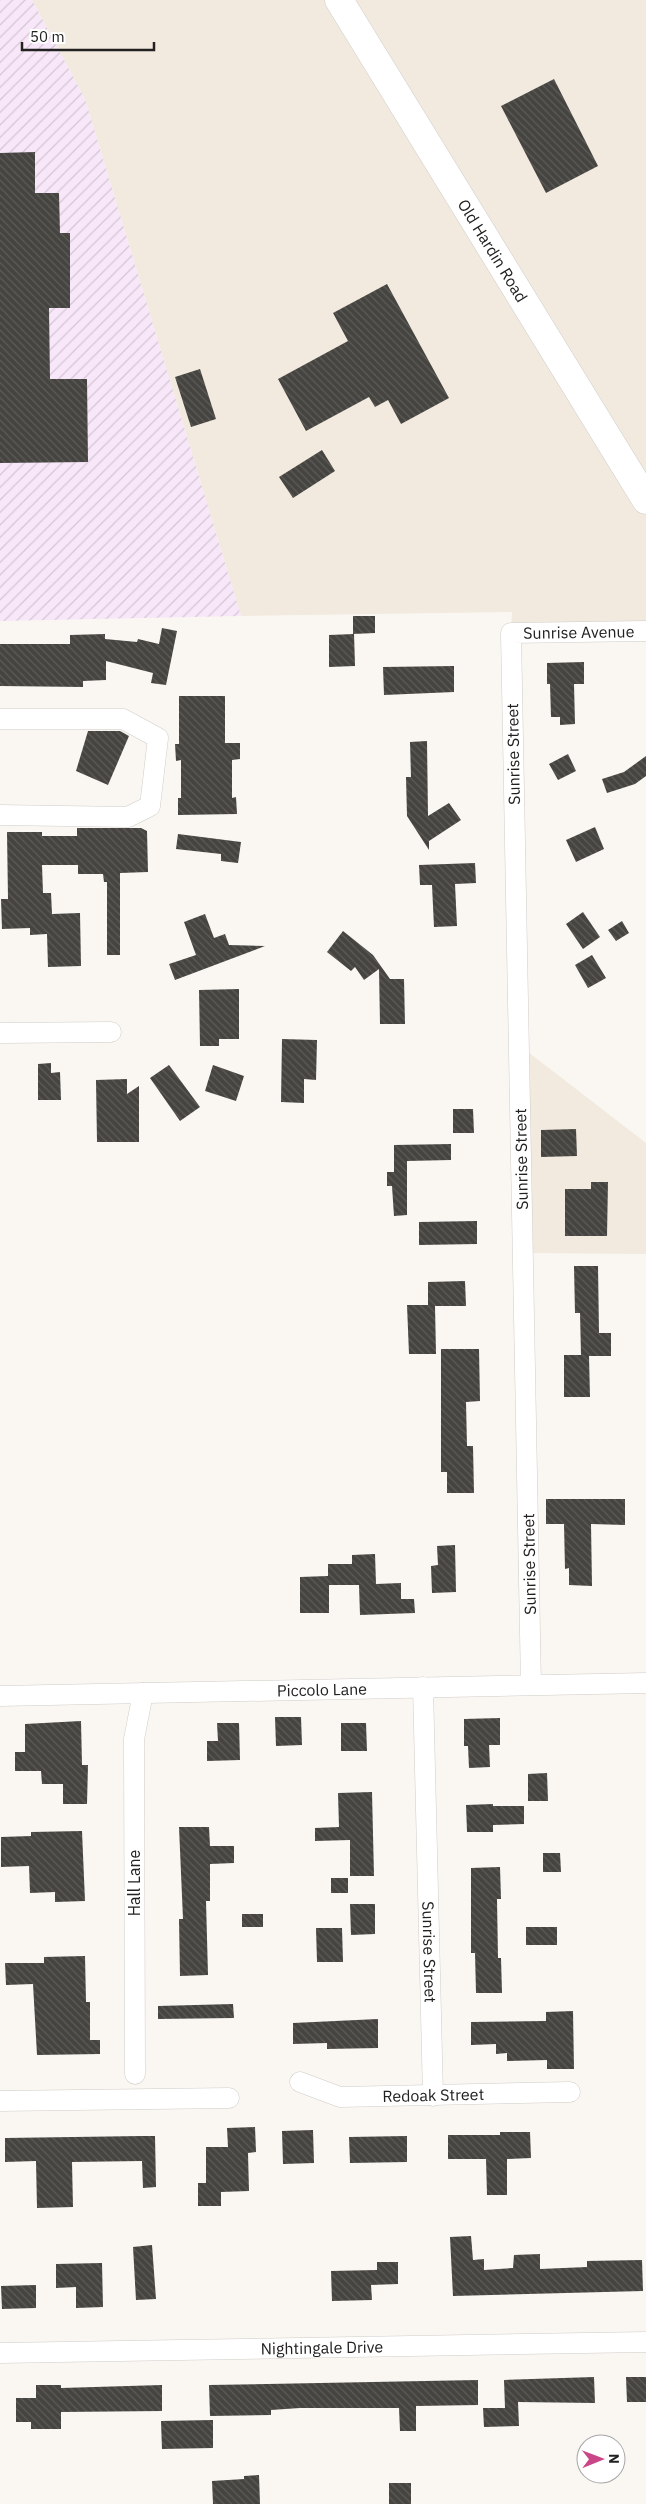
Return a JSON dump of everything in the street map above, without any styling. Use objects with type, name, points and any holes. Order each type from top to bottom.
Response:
[{"type":"main road","name":"Old Hardin Road","points":[[339,0],[646,500]]},
{"type":"street","name":"Sunrise Avenue","points":[[511,633],[646,631]]},
{"type":"street","name":"Sunrise Street","points":[[511,633],[531,1685]]},
{"type":"street","points":[[0,719],[123,719],[158,738],[150,806],[128,817],[0,815]]},
{"type":"street","points":[[0,1034],[110,1032]]},
{"type":"street","name":"Piccolo Lane","points":[[0,1696],[646,1683]]},
{"type":"street","name":"Sunrise Street","points":[[423,1687],[433,2096]]},
{"type":"street","name":"Hall Lane","points":[[135,2074],[134,1739],[143,1693]]},
{"type":"street","name":"Redoak Street","points":[[300,2082],[340,2098],[570,2092]]},
{"type":"street","points":[[0,2101],[230,2098]]},
{"type":"street","name":"Nightingale Drive","points":[[0,2354],[646,2342]]},
{"type":"shaded area","points":[[0,0],[32,0],[85,99],[241,616],[0,621]]},
{"type":"shaded area","points":[[32,0],[646,0],[646,631],[511,633],[512,612],[241,616],[85,99]]},
{"type":"shaded area","points":[[519,1045],[646,1143],[646,1254],[523,1253]]},
{"type":"building","points":[[554,79],[598,166],[546,193],[501,106]]},
{"type":"building","points":[[35,152],[35,193],[59,193],[60,233],[70,233],[70,308],[49,308],[50,379],[87,379],[88,462],[0,463],[0,153]]},
{"type":"building","points":[[387,284],[449,398],[401,424],[388,400],[375,407],[369,397],[306,431],[278,379],[348,341],[333,313]]},
{"type":"building","points":[[200,369],[216,419],[191,427],[175,377]]},
{"type":"building","points":[[322,450],[335,471],[293,498],[279,477]]},
{"type":"building","points":[[353,616],[375,616],[375,633],[353,634]]},
{"type":"building","points":[[162,628],[177,631],[166,685],[151,683],[153,673],[106,661],[106,680],[83,681],[83,687],[0,686],[0,644],[70,644],[70,635],[105,634],[105,639],[137,642],[138,639],[159,644]]},
{"type":"building","points":[[354,634],[355,666],[329,667],[329,635]]},
{"type":"building","points":[[584,662],[584,684],[574,684],[575,724],[560,725],[560,717],[551,717],[550,684],[547,684],[547,663]]},
{"type":"building","points":[[454,666],[454,692],[384,695],[383,667]]},
{"type":"building","points":[[179,696],[225,696],[225,743],[240,743],[240,759],[232,760],[232,798],[236,797],[237,814],[178,815],[178,798],[181,798],[181,760],[176,761],[175,744],[179,744]]},
{"type":"building","points":[[88,731],[120,731],[129,736],[108,785],[76,771]]},
{"type":"building","points":[[427,741],[428,816],[449,803],[461,820],[429,841],[429,850],[407,816],[406,777],[411,777],[410,742]]},
{"type":"building","points":[[568,754],[576,771],[558,780],[549,764]]},
{"type":"building","points":[[646,756],[646,776],[635,784],[607,793],[602,779],[624,772]]},
{"type":"building","points":[[595,827],[604,849],[576,862],[566,840]]},
{"type":"building","points":[[77,828],[141,828],[147,831],[148,872],[120,873],[120,955],[107,955],[107,882],[104,882],[103,874],[78,874],[78,865],[42,865],[43,893],[51,893],[52,914],[80,913],[81,966],[48,967],[47,934],[30,935],[30,928],[2,929],[1,899],[8,899],[7,832],[42,832],[42,836],[77,836]]},
{"type":"building","points":[[178,834],[241,842],[238,863],[221,861],[221,854],[176,849]]},
{"type":"building","points":[[475,863],[476,883],[455,884],[457,926],[434,927],[432,885],[420,885],[419,865]]},
{"type":"building","points":[[583,912],[600,937],[583,949],[566,924]]},
{"type":"building","points":[[205,914],[214,938],[225,934],[229,945],[265,946],[175,980],[169,964],[196,955],[184,922]]},
{"type":"building","points":[[622,921],[629,933],[616,941],[608,930]]},
{"type":"building","points":[[343,931],[373,955],[390,979],[404,979],[405,1024],[380,1024],[379,969],[364,980],[355,967],[351,971],[327,952]]},
{"type":"building","points":[[592,955],[606,978],[588,988],[575,965]]},
{"type":"building","points":[[239,989],[239,1039],[219,1039],[219,1046],[200,1046],[199,990]]},
{"type":"building","points":[[282,1039],[317,1040],[316,1080],[304,1079],[304,1103],[281,1102]]},
{"type":"building","points":[[51,1063],[51,1073],[60,1072],[61,1100],[38,1100],[38,1064]]},
{"type":"building","points":[[169,1065],[200,1107],[180,1121],[150,1078]]},
{"type":"building","points":[[213,1065],[244,1076],[236,1101],[205,1091]]},
{"type":"building","points":[[127,1079],[127,1094],[139,1086],[139,1142],[97,1142],[96,1080]]},
{"type":"building","points":[[453,1109],[473,1109],[474,1133],[453,1133]]},
{"type":"building","points":[[576,1129],[577,1156],[541,1157],[541,1130]]},
{"type":"building","points":[[451,1144],[451,1160],[407,1161],[407,1215],[394,1216],[392,1186],[387,1186],[387,1172],[394,1172],[394,1145]]},
{"type":"building","points":[[591,1182],[608,1182],[607,1236],[565,1236],[565,1189],[591,1189]]},
{"type":"building","points":[[477,1221],[477,1244],[419,1245],[419,1222]]},
{"type":"building","points":[[574,1266],[598,1266],[599,1333],[611,1333],[611,1356],[589,1356],[590,1397],[564,1397],[564,1355],[581,1355],[580,1313],[575,1313]]},
{"type":"building","points":[[465,1281],[466,1306],[435,1306],[436,1354],[409,1354],[407,1305],[428,1305],[428,1282]]},
{"type":"building","points":[[441,1349],[479,1349],[480,1401],[466,1402],[467,1446],[473,1446],[474,1493],[447,1493],[447,1472],[441,1472]]},
{"type":"building","points":[[546,1499],[625,1499],[625,1525],[591,1524],[592,1586],[569,1585],[569,1568],[565,1569],[564,1524],[546,1524]]},
{"type":"building","points":[[455,1545],[456,1592],[432,1593],[431,1566],[438,1565],[437,1546]]},
{"type":"building","points":[[375,1554],[376,1584],[401,1583],[401,1599],[414,1599],[415,1613],[360,1615],[359,1585],[329,1585],[329,1613],[300,1613],[300,1577],[328,1576],[328,1564],[352,1564],[352,1555]]},
{"type":"building","points":[[275,1717],[301,1717],[302,1745],[276,1746]]},
{"type":"building","points":[[500,1718],[500,1745],[489,1745],[490,1767],[469,1768],[468,1746],[464,1746],[464,1719]]},
{"type":"building","points":[[81,1721],[82,1765],[88,1765],[87,1804],[63,1804],[63,1784],[42,1784],[41,1771],[15,1771],[15,1752],[25,1752],[25,1724]]},
{"type":"building","points":[[217,1723],[239,1723],[240,1760],[207,1761],[207,1741],[218,1741]]},
{"type":"building","points":[[341,1723],[366,1723],[367,1751],[341,1751]]},
{"type":"building","points":[[547,1773],[548,1801],[528,1801],[528,1774]]},
{"type":"building","points":[[372,1792],[374,1876],[350,1876],[350,1840],[315,1841],[315,1828],[339,1827],[338,1793]]},
{"type":"building","points":[[493,1804],[493,1806],[524,1806],[524,1824],[493,1825],[493,1832],[467,1832],[466,1805]]},
{"type":"building","points":[[179,1827],[209,1827],[210,1846],[234,1846],[234,1863],[210,1864],[210,1901],[206,1901],[208,1975],[180,1976],[179,1919],[183,1919]]},
{"type":"building","points":[[82,1831],[85,1901],[55,1902],[55,1892],[30,1893],[29,1866],[1,1867],[1,1837],[31,1836],[31,1832]]},
{"type":"building","points":[[543,1853],[560,1853],[561,1872],[543,1872]]},
{"type":"building","points":[[500,1867],[501,1899],[497,1899],[498,1958],[501,1958],[502,1993],[476,1993],[475,1953],[471,1953],[471,1868]]},
{"type":"building","points":[[331,1878],[348,1878],[348,1893],[331,1893]]},
{"type":"building","points":[[350,1904],[375,1904],[375,1934],[351,1935]]},
{"type":"building","points":[[242,1914],[263,1914],[263,1927],[242,1927]]},
{"type":"building","points":[[526,1927],[557,1927],[557,1945],[526,1945]]},
{"type":"building","points":[[316,1928],[342,1928],[343,1962],[317,1962]]},
{"type":"building","points":[[85,1956],[86,2002],[90,2002],[90,2040],[100,2040],[100,2054],[37,2055],[33,1984],[6,1985],[5,1963],[44,1963],[44,1957]]},
{"type":"building","points":[[233,2004],[234,2018],[158,2019],[158,2006]]},
{"type":"building","points":[[573,2011],[574,2069],[547,2069],[547,2060],[507,2061],[507,2053],[496,2054],[496,2044],[471,2045],[471,2022],[546,2021],[546,2012]]},
{"type":"building","points":[[378,2019],[378,2048],[327,2049],[327,2043],[293,2044],[293,2023]]},
{"type":"building","points":[[255,2127],[256,2152],[248,2153],[249,2191],[221,2192],[221,2206],[198,2206],[198,2183],[206,2183],[206,2147],[228,2147],[227,2128]]},
{"type":"building","points":[[313,2130],[314,2163],[283,2164],[282,2131]]},
{"type":"building","points":[[500,2132],[530,2132],[531,2158],[507,2159],[507,2195],[487,2195],[486,2159],[448,2159],[448,2135],[500,2135]]},
{"type":"building","points":[[155,2136],[156,2187],[143,2188],[142,2161],[72,2162],[73,2207],[37,2208],[36,2161],[5,2162],[5,2138]]},
{"type":"building","points":[[407,2136],[407,2162],[350,2163],[349,2137]]},
{"type":"building","points":[[471,2236],[473,2260],[484,2259],[484,2270],[513,2268],[514,2255],[540,2254],[540,2269],[587,2267],[587,2261],[642,2260],[643,2291],[453,2296],[450,2237]]},
{"type":"building","points":[[152,2245],[156,2299],[136,2300],[133,2247]]},
{"type":"building","points":[[377,2262],[398,2262],[398,2284],[371,2285],[372,2300],[332,2301],[331,2271],[377,2270]]},
{"type":"building","points":[[102,2263],[103,2307],[76,2308],[76,2287],[56,2288],[56,2264]]},
{"type":"building","points":[[36,2285],[36,2308],[2,2309],[1,2286]]},
{"type":"building","points":[[594,2377],[595,2403],[518,2402],[519,2426],[484,2427],[483,2408],[505,2408],[504,2380]]},
{"type":"building","points":[[626,2377],[646,2377],[646,2402],[627,2402]]},
{"type":"building","points":[[478,2380],[478,2405],[416,2406],[416,2431],[400,2431],[399,2408],[300,2408],[271,2410],[271,2415],[210,2416],[209,2385]]},
{"type":"building","points":[[36,2385],[61,2385],[61,2388],[162,2385],[162,2411],[61,2412],[61,2429],[31,2429],[31,2422],[16,2422],[16,2398],[36,2398]]},
{"type":"building","points":[[213,2420],[213,2448],[162,2449],[161,2421]]},
{"type":"building","points":[[259,2475],[260,2504],[213,2504],[212,2481],[244,2479],[244,2476]]},
{"type":"building","points":[[389,2483],[411,2483],[411,2504],[389,2504]]}]
